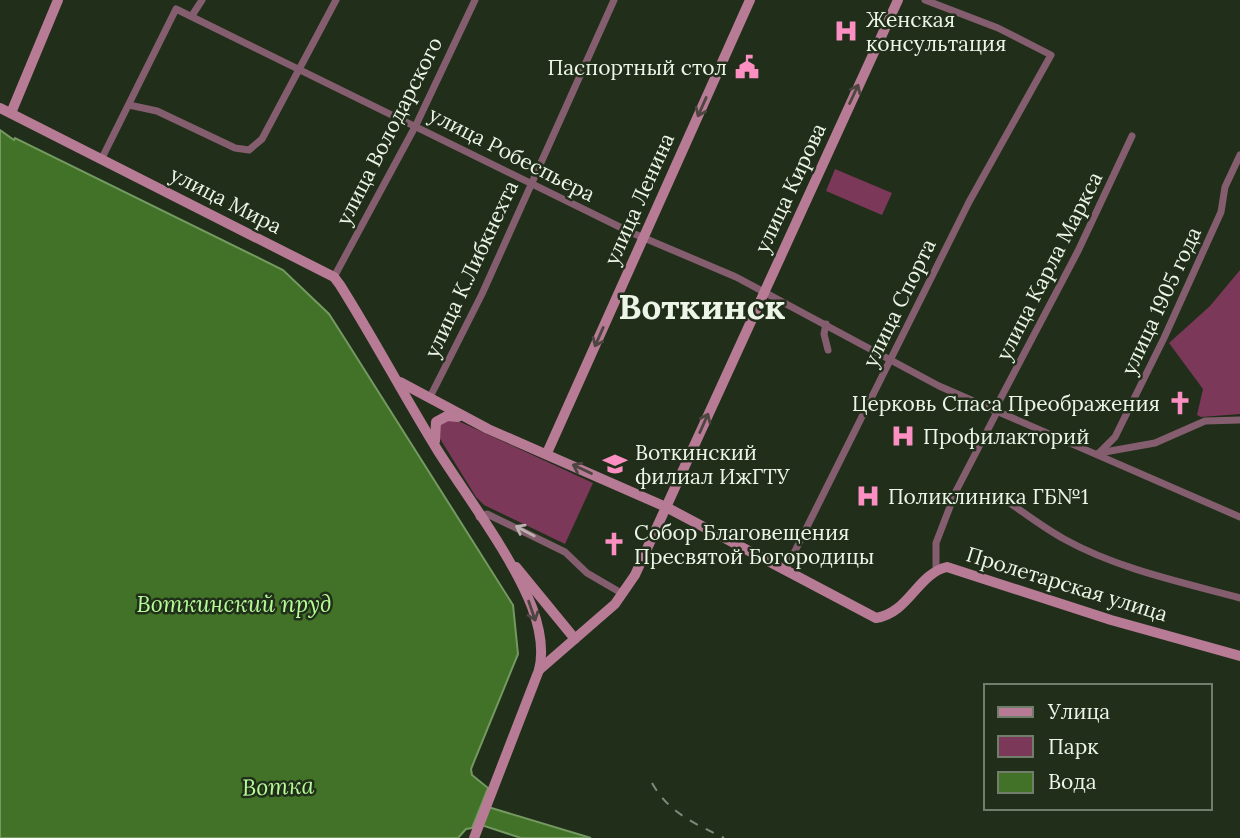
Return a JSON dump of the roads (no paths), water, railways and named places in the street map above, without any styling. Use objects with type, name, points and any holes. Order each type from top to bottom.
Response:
[{"type":"main road","points":[[5,111],[58,0]]},
{"type":"main road","name":"улица Ленина","points":[[547,453],[750,0]]},
{"type":"main road","name":"улица Кирова","points":[[539,670],[623,594],[666,507],[898,0]]},
{"type":"main road","name":"улица Мира","points":[[5,111],[334,277]]},
{"type":"main road","points":[[334,277],[479,517],[575,639]]},
{"type":"main road","points":[[390,373],[429,400],[461,417]]},
{"type":"main road","points":[[436,447],[433,434],[436,422],[447,416],[461,417]]},
{"type":"main road","name":"Пролетарская улица","points":[[461,417],[666,507],[876,618],[889,616],[900,609],[936,569],[950,568],[1111,620],[1240,656]]},
{"type":"main road","points":[[474,837],[539,670],[541,644],[532,609],[495,540]]},
{"type":"street","points":[[193,15],[202,0]]},
{"type":"street","points":[[102,158],[129,105],[158,111],[235,148],[248,150],[262,139],[336,0]]},
{"type":"street","name":"улица Володарского","points":[[334,277],[416,125],[475,0]]},
{"type":"street","name":"улица К.Либкнехта","points":[[429,400],[482,294],[614,0]]},
{"type":"street","name":"улица Спорта","points":[[785,571],[970,202],[1051,55],[998,28],[925,0]]},
{"type":"street","name":"улица Робеспьера","points":[[129,105],[176,9],[193,15],[643,238],[763,291],[890,361],[996,411],[1240,517]]},
{"type":"street","name":"улица Карла Маркса","points":[[936,569],[936,543],[956,492],[1078,251],[1132,136]]},
{"type":"street","name":"улица 1905 года","points":[[1098,454],[1115,437],[1164,338],[1221,212],[1225,187],[1240,155]]},
{"type":"street","points":[[826,324],[824,334],[828,350]]},
{"type":"street","points":[[1098,454],[1155,443],[1205,421],[1240,420]]},
{"type":"street","points":[[1001,497],[1065,540],[1162,578],[1240,598]]},
{"type":"street","points":[[479,517],[487,514],[510,523],[565,552],[587,573],[623,594]]},
{"type":"water","name":"Воткинский пруд","points":[[0,130],[14,140],[15,138],[283,270],[329,314],[513,605],[518,654],[471,769],[472,775],[488,788],[472,828],[466,829],[458,838],[0,838]]},
{"type":"water","points":[[488,807],[591,838],[521,838],[481,825]]},
{"type":"railway","points":[[652,783],[674,810],[724,838]]},
{"type":"place","name":"Женская консультация","points":[[846,31]]},
{"type":"place","name":"Паспортный стол","points":[[747,67]]},
{"type":"place","name":"Церковь Спаса Преображения","points":[[1180,403]]},
{"type":"place","name":"Профилакторий","points":[[903,436]]},
{"type":"place","name":"Воткинский филиал ИжГТУ","points":[[615,464]]},
{"type":"place","name":"Поликлиника ГБ№1","points":[[868,496]]},
{"type":"place","name":"Собор Благовещения Пресвятой Богородицы","points":[[614,544]]},
{"type":"district","name":"Воткинск","points":[[702,306]]},
{"type":"water label","name":"Вотка","points":[[278,786]]}]
